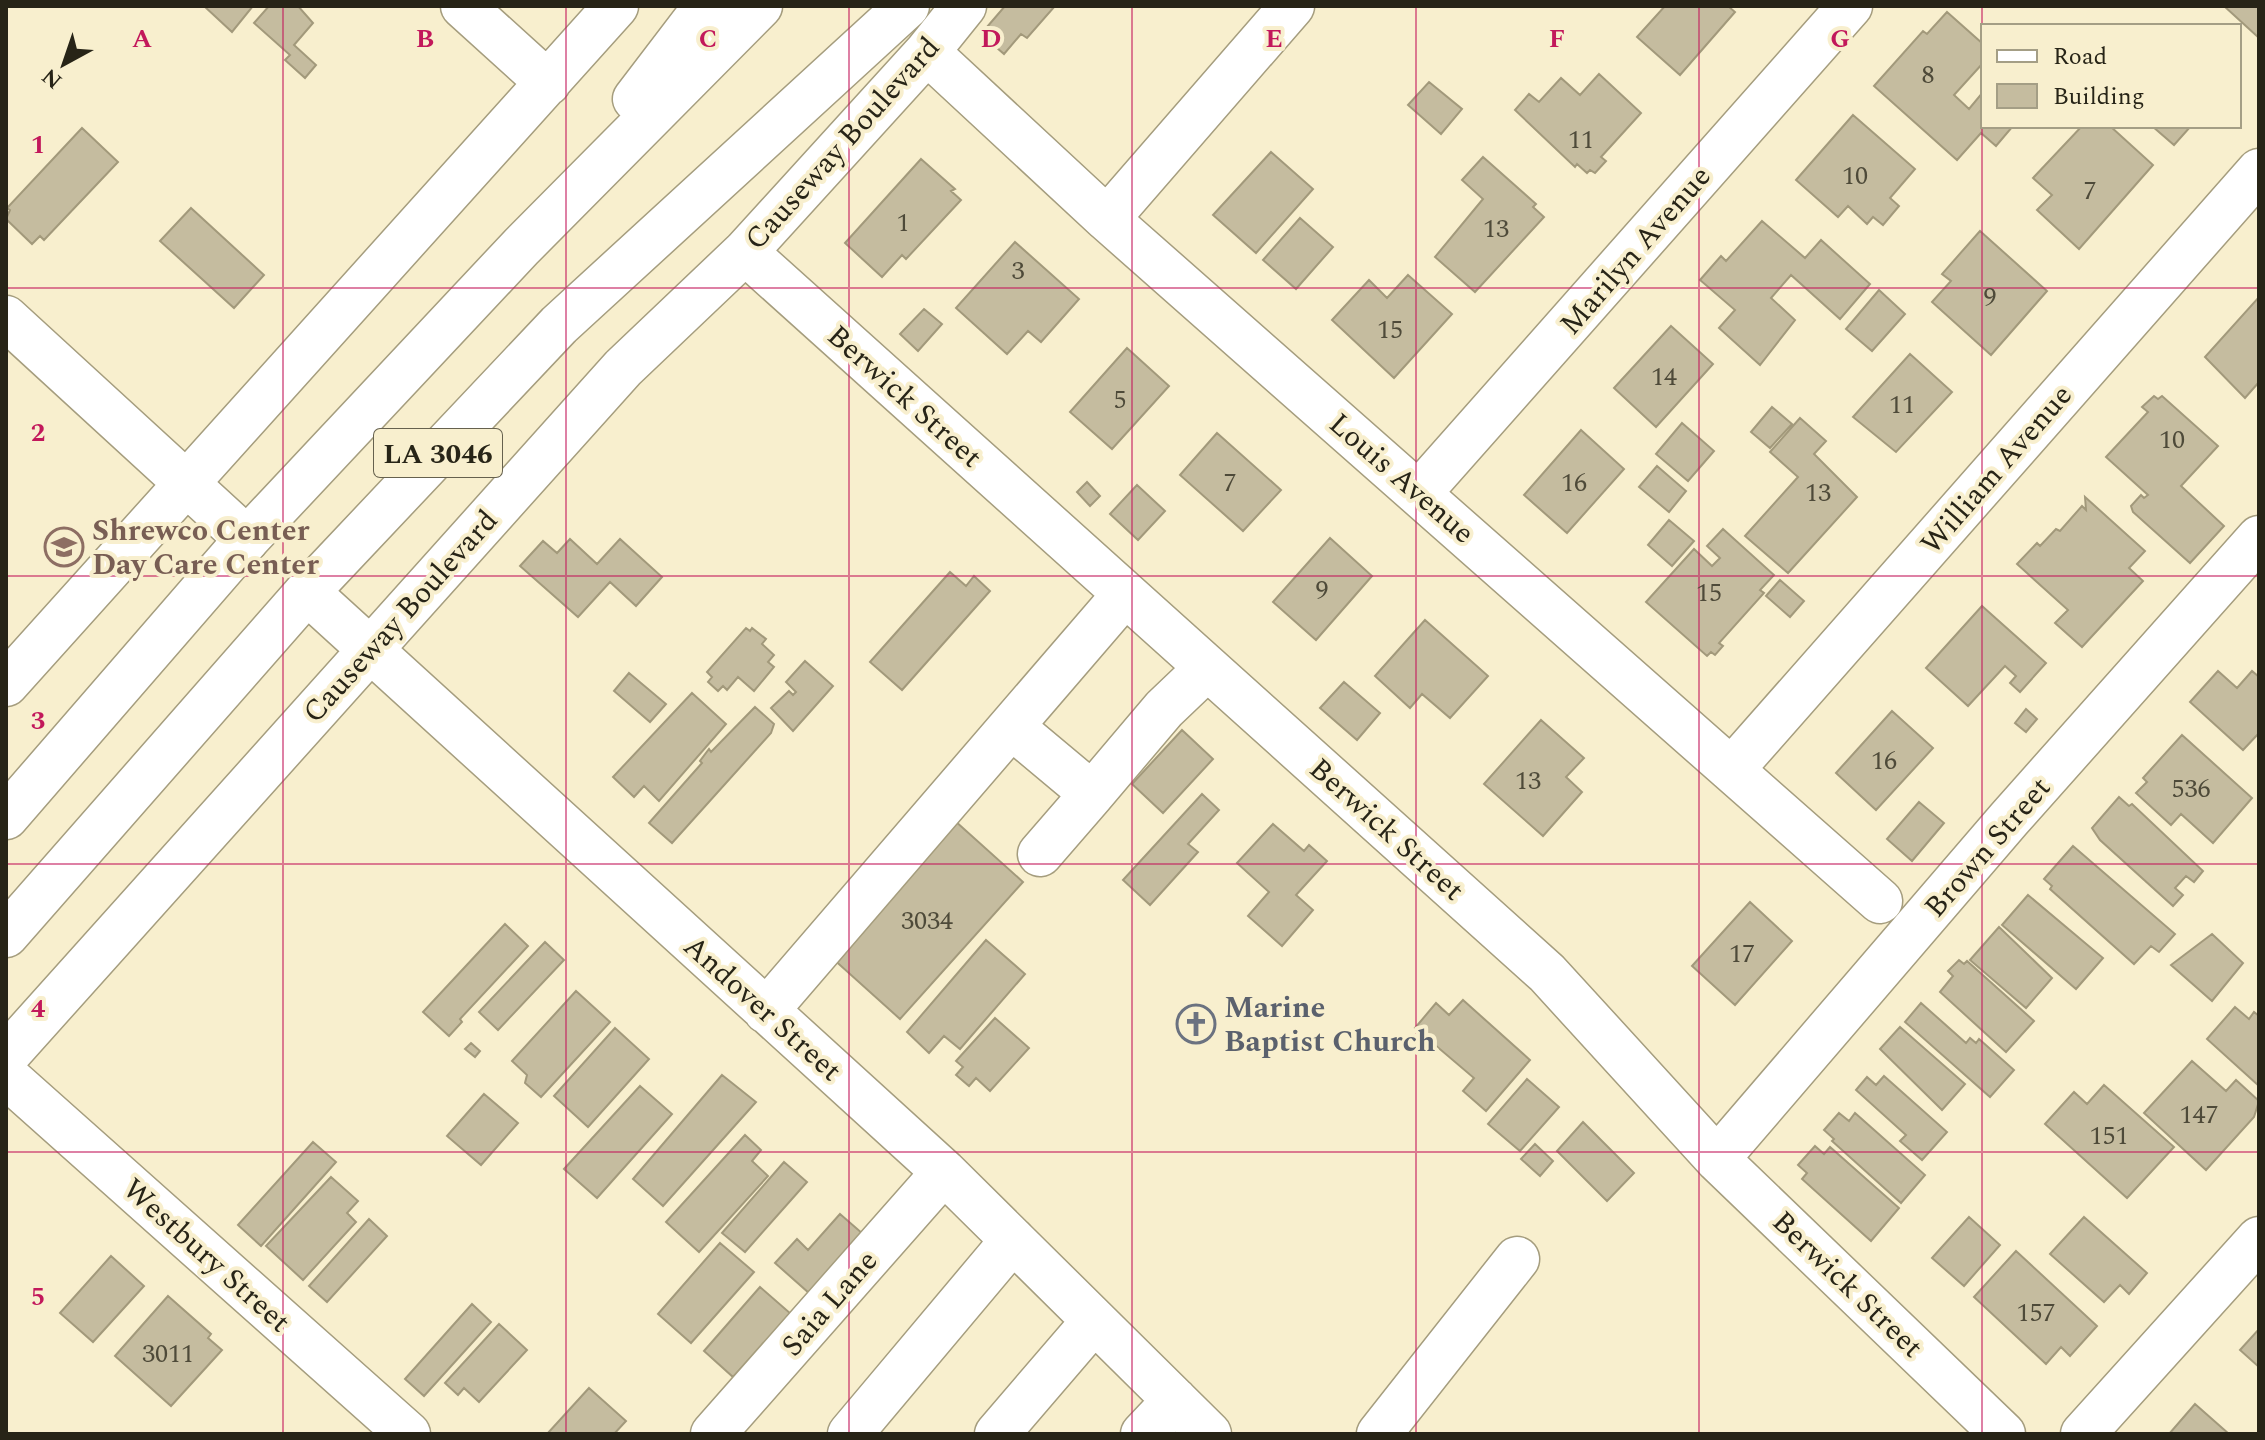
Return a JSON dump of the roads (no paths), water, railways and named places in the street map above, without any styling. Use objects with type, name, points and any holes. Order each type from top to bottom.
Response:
[{"type":"main road","points":[[463,6],[548,83]]},
{"type":"main road","points":[[6,684],[616,6]]},
{"type":"main road","name":"LA 3046","points":[[6,817],[247,539],[521,247],[706,6]]},
{"type":"main road","points":[[521,247],[760,6]]},
{"type":"main road","name":"Causeway Boulevard","points":[[6,935],[307,592],[559,325],[907,6]]},
{"type":"main road","name":"Causeway Boulevard","points":[[6,1056],[623,368],[745,252],[927,52],[964,6]]},
{"type":"main road","points":[[1107,219],[1292,6]]},
{"type":"main road","name":"Marilyn Avenue","points":[[1419,493],[1850,6]]},
{"type":"main road","name":"Louis Avenue","points":[[927,52],[1107,219],[1733,768],[1880,901]]},
{"type":"main road","name":"William Avenue","points":[[1733,768],[2259,171]]},
{"type":"main road","name":"Berwick Street","points":[[745,252],[1547,973],[1717,1159],[2003,1434]]},
{"type":"main road","points":[[6,318],[247,539]]},
{"type":"main road","name":"Brown Street","points":[[1717,1159],[2009,819],[2259,538]]},
{"type":"main road","name":"Andover Street","points":[[307,592],[944,1172],[1209,1434]]},
{"type":"main road","points":[[766,1011],[1125,594]]},
{"type":"main road","points":[[1040,854],[1164,709],[1207,668]]},
{"type":"main road","points":[[1012,727],[1092,794]]},
{"type":"main road","name":"Westbury Street","points":[[6,1076],[408,1434]]},
{"type":"main road","name":"Saia Lane","points":[[713,1434],[944,1172]]},
{"type":"main road","points":[[2083,1434],[2259,1239]]},
{"type":"main road","points":[[850,1434],[1013,1240]]},
{"type":"main road","points":[[1379,1434],[1517,1259]]},
{"type":"main road","points":[[997,1434],[1094,1321]]},
{"type":"main road","points":[[1143,1434],[1175,1400]]},
{"type":"place","name":"Shrewco Center Day Care Center","points":[[64,547]]},
{"type":"place","name":"Marine Baptist Church","points":[[1196,1024]]}]
